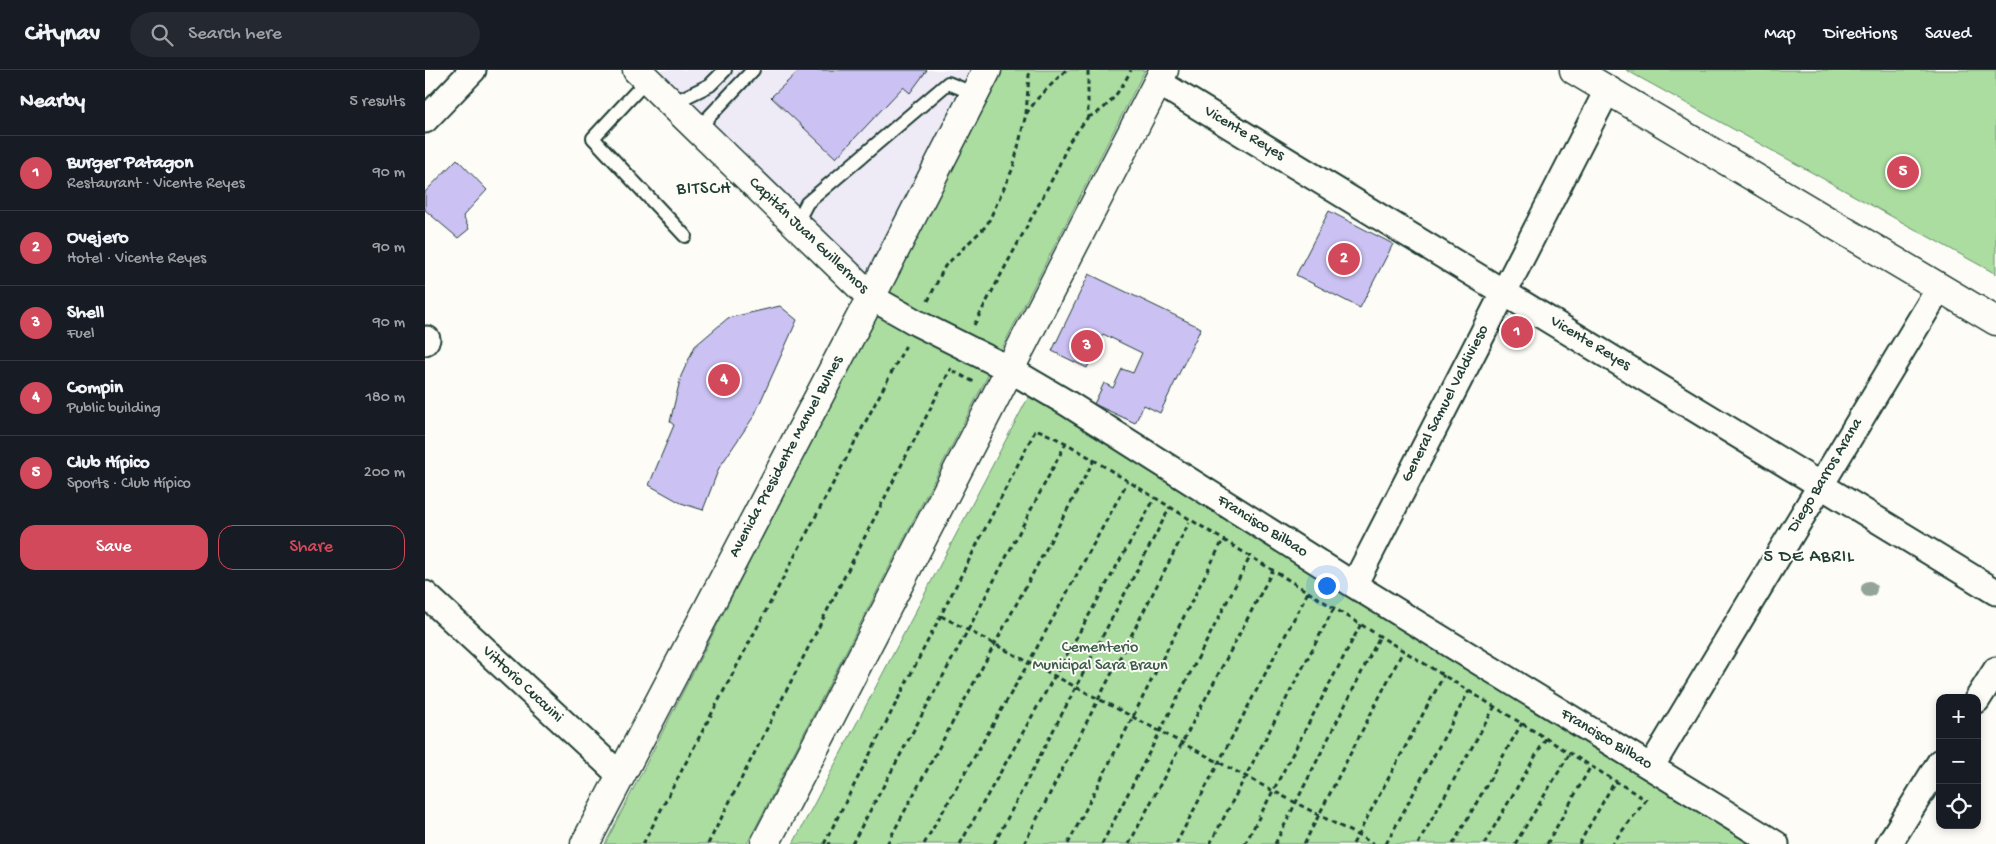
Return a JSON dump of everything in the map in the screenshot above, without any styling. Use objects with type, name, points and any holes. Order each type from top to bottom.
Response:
[{"type":"main road","name":"Avenida Presidente Manuel Bulnes","points":[[585,844],[871,297],[987,70]]},
{"type":"main road","points":[[1574,70],[1996,321]]},
{"type":"main road","name":"Capitán Juan Guillermos","points":[[642,75],[871,297]]},
{"type":"main road","points":[[765,844],[1161,76]]},
{"type":"street","points":[[425,120],[473,70]]},
{"type":"street","name":"Vicente Reyes","points":[[1161,76],[1504,292],[1996,592]]},
{"type":"street","name":"General Samuel Valdivieso","points":[[1354,585],[1608,89]]},
{"type":"street","name":"Diego Barros Arana","points":[[1651,768],[1940,287]]},
{"type":"street","name":"Francisco Bilbao","points":[[871,297],[917,323],[1009,369],[1067,403],[1354,585],[1776,844]]},
{"type":"street","name":"Vittorio Cuccuini","points":[[425,594],[620,775]]},
{"type":"street","points":[[1981,694],[1996,670]]},
{"type":"street","points":[[1889,844],[1936,768]]},
{"type":"lane","points":[[671,104],[710,84],[725,70]]},
{"type":"lane","points":[[705,137],[706,120],[753,70]]},
{"type":"lane","points":[[642,75],[593,138],[685,236]]},
{"type":"lane","points":[[795,224],[807,203],[948,83],[975,94]]},
{"type":"path","points":[[643,844],[917,323],[945,266],[987,225],[1013,168],[1026,114],[1031,70]]},
{"type":"path","points":[[1026,114],[1038,98],[1066,70]]},
{"type":"path","points":[[1088,70],[1088,117]]},
{"type":"path","points":[[708,844],[963,345],[1056,172],[1069,142],[1088,117],[1098,114],[1124,84],[1131,70]]},
{"type":"path","points":[[827,844],[1036,429],[1066,443],[1094,460],[1646,800],[1612,844]]},
{"type":"path","points":[[852,844],[968,630],[1066,443]]},
{"type":"path","points":[[887,844],[1094,460]]},
{"type":"path","points":[[924,844],[1029,662],[1128,482]]},
{"type":"path","points":[[960,844],[1155,498]]},
{"type":"path","points":[[994,844],[1170,507]]},
{"type":"path","points":[[1023,844],[1189,523]]},
{"type":"path","points":[[1068,844],[1223,540]]},
{"type":"path","points":[[1101,844],[1250,557]]},
{"type":"path","points":[[1129,844],[1273,570]]},
{"type":"path","points":[[1176,844],[1308,592]]},
{"type":"path","points":[[1210,844],[1334,608]]},
{"type":"path","points":[[941,616],[1374,844]]},
{"type":"path","points":[[1245,844],[1361,624]]},
{"type":"path","points":[[1275,844],[1380,636]]},
{"type":"path","points":[[1304,844],[1403,650]]},
{"type":"path","points":[[1353,844],[1444,675]]},
{"type":"path","points":[[1386,844],[1469,691]]},
{"type":"path","points":[[1418,844],[1495,706]]},
{"type":"path","points":[[1453,844],[1523,723]]},
{"type":"path","points":[[1484,844],[1546,738]]},
{"type":"path","points":[[1515,844],[1570,753]]},
{"type":"path","points":[[1547,844],[1591,766]]},
{"type":"path","points":[[1579,844],[1615,781]]},
{"type":"shaded area","points":[[653,70],[971,70],[867,274]]},
{"type":"green space","points":[[1002,70],[1145,70],[747,844],[605,844]]},
{"type":"green space","points":[[1626,70],[1996,70],[1996,274]]},
{"type":"green space","name":"Cementerio Municipal Sara Braun","points":[[1029,396],[1690,800],[1759,844],[793,844]]},
{"type":"building","points":[[800,70],[927,70],[910,93],[903,87],[836,158],[771,97]]},
{"type":"building","points":[[457,159],[487,190],[463,216],[469,229],[458,238],[425,210],[425,192]]},
{"type":"building","points":[[1329,211],[1393,244],[1360,308],[1296,275]]},
{"type":"building","points":[[1089,274],[1201,328],[1160,413],[1144,405],[1135,423],[1094,404],[1104,383],[1113,388],[1122,369],[1133,373],[1142,353],[1103,334],[1087,368],[1052,351]]},
{"type":"building","points":[[780,306],[797,320],[754,416],[719,468],[703,510],[681,503],[649,485],[674,425],[670,422],[681,376],[695,346],[728,318]]},
{"type":"place","name":"Club Hípico","points":[[1903,172]]},
{"type":"place","name":"Ovejero","points":[[1344,259]]},
{"type":"place","name":"Burger Patagon","points":[[1517,332]]},
{"type":"place","name":"Shell","points":[[1087,346]]},
{"type":"place","name":"Compin","points":[[724,380]]},
{"type":"district","name":"BITSCH","points":[[704,189]]},
{"type":"district","name":"5 DE ABRIL","points":[[1809,557]]}]
